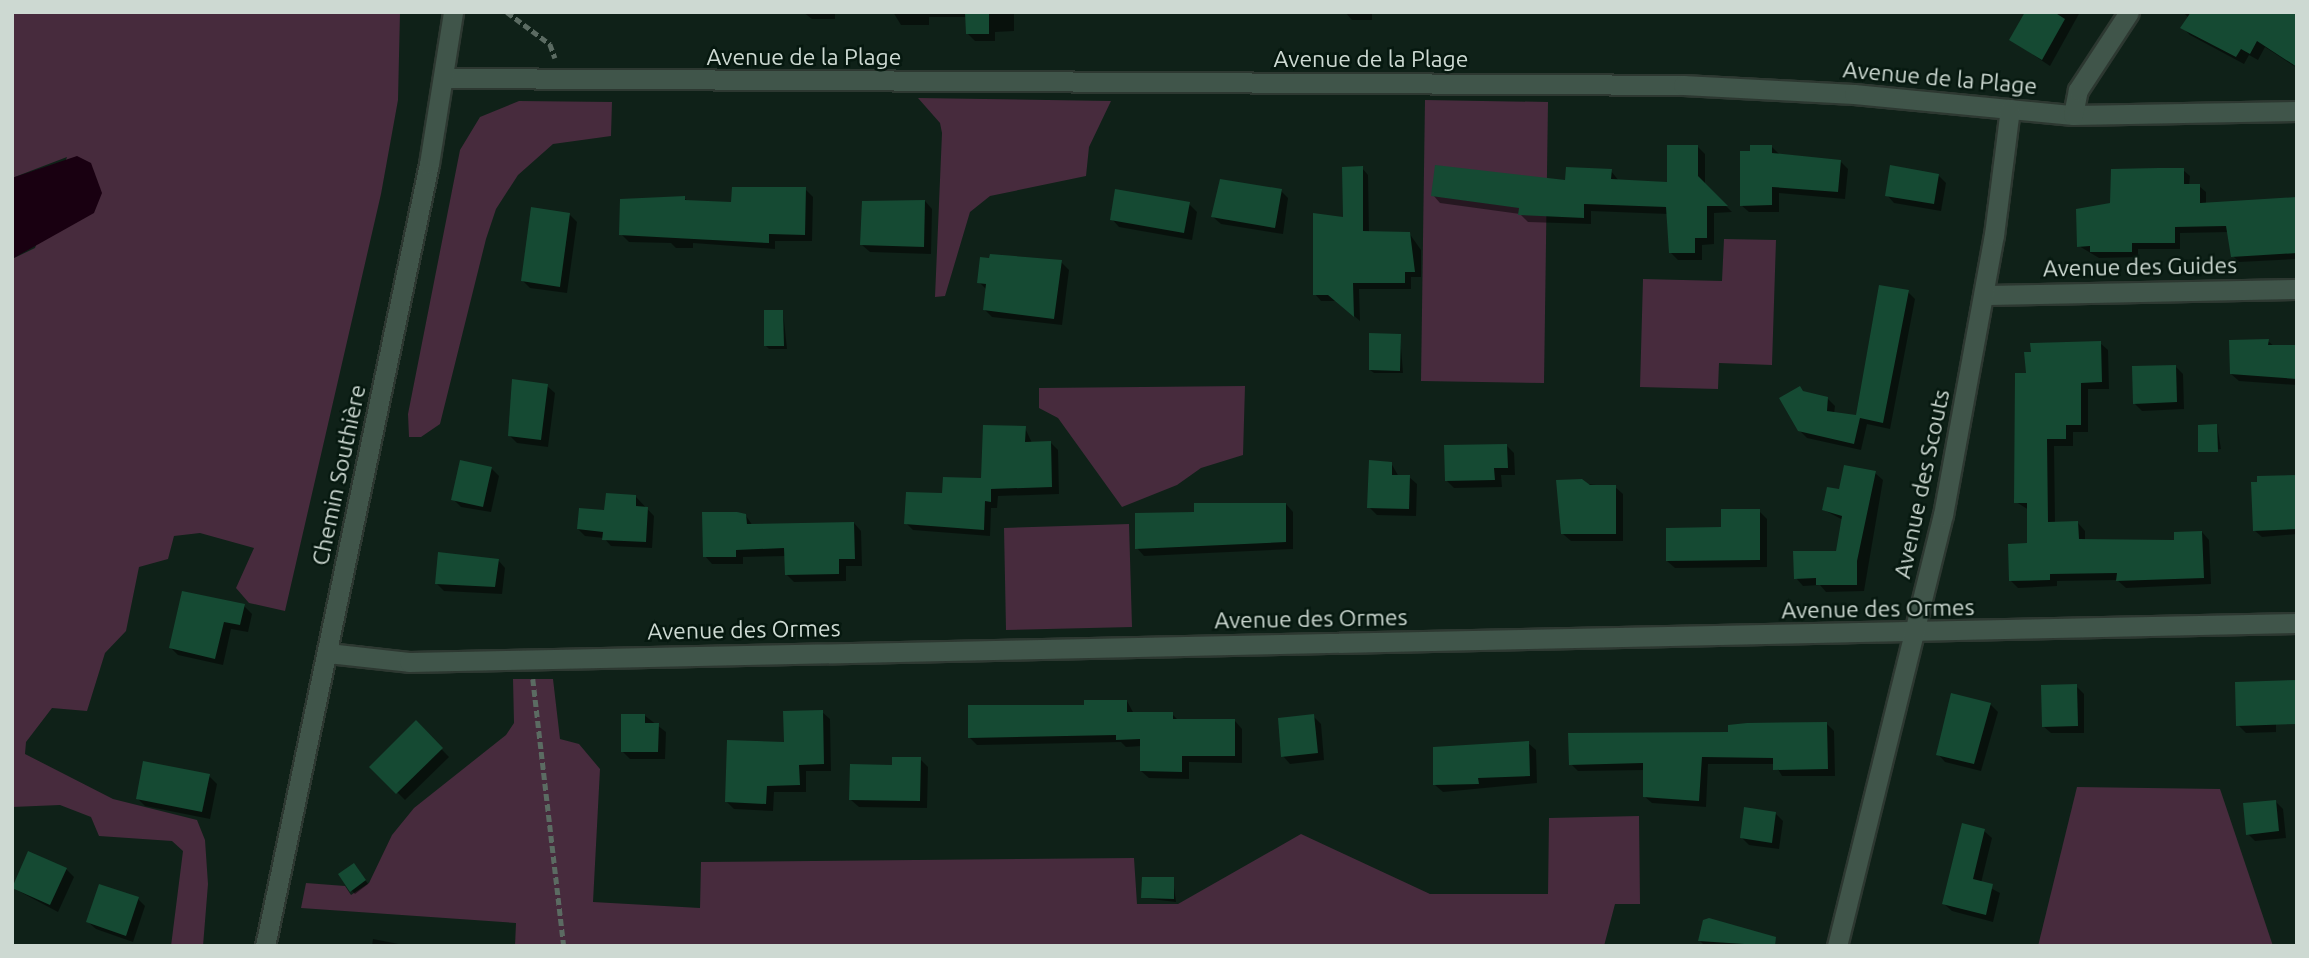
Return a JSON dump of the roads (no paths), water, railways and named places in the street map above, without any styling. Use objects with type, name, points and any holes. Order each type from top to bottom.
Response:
[{"type":"street","name":"Chemin Southière","points":[[265,946],[328,653],[445,78],[453,12]]},
{"type":"street","points":[[2073,115],[2078,90],[2129,12]]},
{"type":"street","name":"Avenue de la Plage","points":[[445,78],[1683,85],[1854,94],[2073,115],[2297,111]]},
{"type":"street","name":"Avenue des Scouts","points":[[1837,946],[1943,515],[1983,295],[2010,110]]},
{"type":"street","name":"Avenue des Guides","points":[[1983,295],[2297,289]]},
{"type":"street","name":"Avenue des Ormes","points":[[328,653],[385,662],[1914,634],[2297,623]]}]
